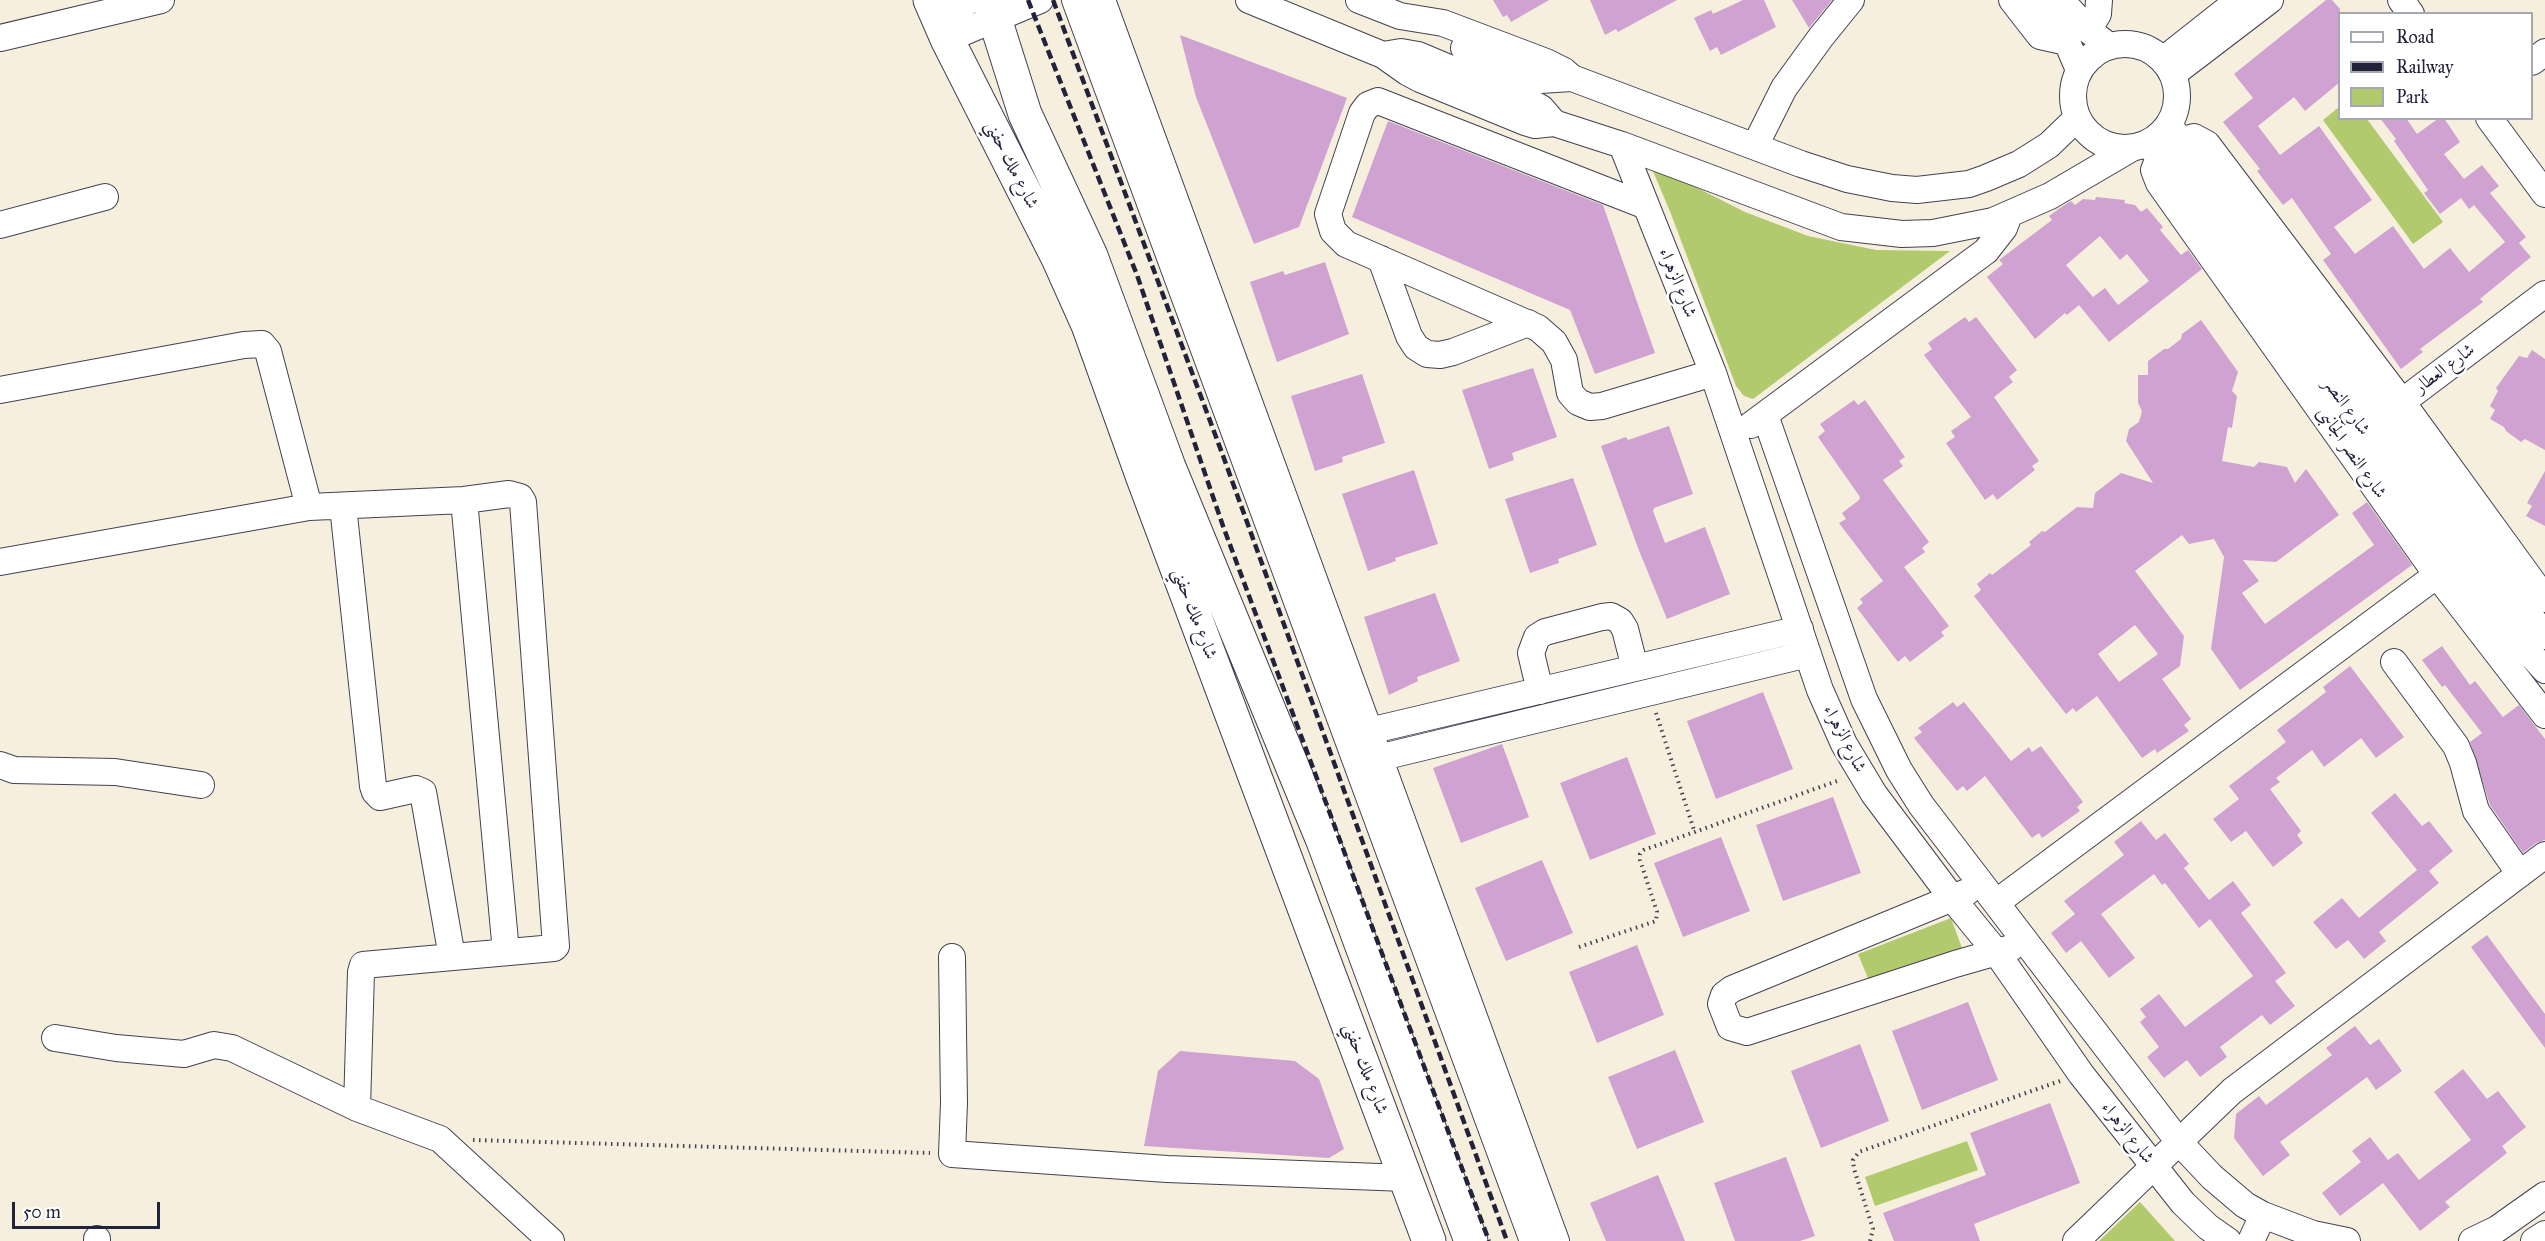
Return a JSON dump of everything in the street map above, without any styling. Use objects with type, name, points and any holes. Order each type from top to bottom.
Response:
[{"type":"highway","name":"شارع ملك حفني","points":[[985,6],[1025,114],[1091,256],[1156,473],[1429,1241]]},
{"type":"highway","name":"شارع ملك حفني","points":[[938,19],[1058,258],[1323,841],[1471,1241]]},
{"type":"street","points":[[0,38],[161,0]]},
{"type":"street","points":[[938,19],[985,6],[1040,0]]},
{"type":"street","points":[[1075,0],[1533,1241]]},
{"type":"street","points":[[1102,0],[1556,1241]]},
{"type":"street","points":[[1249,0],[1383,55],[1401,52],[1418,55],[1533,103],[1549,115],[1554,123],[1622,145],[1841,226],[1902,234],[1933,233],[1977,225],[2009,214],[2158,142],[2177,100],[2168,67],[2147,48],[2128,43],[2109,46],[2092,55],[2079,70],[2073,86],[2073,102],[2077,118],[2091,136],[2110,147],[2158,142]]},
{"type":"street","points":[[1359,0],[1400,16],[1426,32],[1540,80],[1572,78],[1847,179],[1892,188],[1917,190],[1969,184],[2019,164],[2049,145],[2077,118]]},
{"type":"street","points":[[1755,147],[1784,88],[1851,0]]},
{"type":"street","points":[[2012,0],[2040,36],[2078,36],[2109,46]]},
{"type":"street","points":[[2041,0],[2078,36]]},
{"type":"street","points":[[2061,0],[2078,36],[2079,70]]},
{"type":"street","points":[[2078,36],[2098,14],[2099,0]]},
{"type":"street","points":[[2168,67],[2239,0]]},
{"type":"street","points":[[2168,67],[2270,0]]},
{"type":"street","points":[[2533,61],[2545,52]]},
{"type":"street","points":[[1554,123],[1572,78]]},
{"type":"street","points":[[1646,206],[1378,101],[1368,105],[1362,113],[1328,214],[1333,231],[1346,244],[1538,328],[1554,342],[1564,360],[1570,393],[1578,402],[1590,407],[1602,406],[1713,373]]},
{"type":"street","points":[[2490,120],[2545,194]]},
{"type":"street","name":"شارع النصر الجانبى","points":[[2158,142],[2194,137],[2207,144],[2373,424],[2437,575],[2505,666],[2540,698]]},
{"type":"street","name":"شارع النصر","points":[[2158,142],[2169,165],[2373,424],[2545,636]]},
{"type":"street","name":"شارع الزهراء","points":[[1622,145],[1713,373],[1808,654],[1829,712],[1844,744],[1861,773],[1953,898],[1997,953],[2081,1074],[2183,1203],[2208,1227],[2228,1241]]},
{"type":"street","points":[[0,225],[105,197]]},
{"type":"street","points":[[1735,435],[1986,251],[2004,228],[2009,214]]},
{"type":"street","points":[[1381,259],[1409,336],[1416,347],[1428,354],[1440,355],[1453,352],[1528,322]]},
{"type":"street","name":"شارع العطار","points":[[2373,424],[2545,294]]},
{"type":"street","points":[[0,390],[244,345],[262,344],[268,351],[309,507]]},
{"type":"street","name":"شارع الزهراء","points":[[1765,415],[1864,699],[1877,730],[1921,805],[2029,943],[2179,1142],[2227,1191],[2263,1215],[2311,1237],[2347,1241]]},
{"type":"street","name":"شارع النصر","points":[[2373,424],[2458,560],[2525,648],[2545,670]]},
{"type":"street","name":"شارع النصر الجانبى","points":[[2373,424],[2545,599]]},
{"type":"street","points":[[0,562],[309,507],[464,500],[509,494],[520,497],[523,502],[557,944],[554,948],[363,965],[357,1108]]},
{"type":"street","points":[[464,500],[506,952]]},
{"type":"street","points":[[343,506],[373,786],[375,792],[381,797],[416,789],[423,792],[452,957]]},
{"type":"street","points":[[2029,943],[1955,964],[1747,1032],[1730,1027],[1721,1004],[1724,994],[1732,989],[1953,898],[1990,894],[2458,560]]},
{"type":"street","points":[[1540,691],[1531,653],[1537,637],[1545,632],[1602,617],[1611,616],[1620,621],[1625,628],[1635,668]]},
{"type":"street","points":[[1369,731],[1800,629]]},
{"type":"street","points":[[1378,758],[1808,654]]},
{"type":"street","points":[[2394,662],[2456,746],[2476,811],[2520,874]]},
{"type":"street","points":[[0,765],[14,770],[114,772],[201,784]]},
{"type":"street","points":[[2076,1241],[2210,1111],[2255,1072],[2545,855]]},
{"type":"street","points":[[952,957],[954,1103],[952,1154],[1167,1169],[1406,1178]]},
{"type":"street","points":[[55,1038],[116,1048],[184,1054],[214,1045],[222,1046],[357,1108],[440,1139],[551,1241]]},
{"type":"street","points":[[2472,1241],[2501,1235],[2545,1195]]},
{"type":"street","points":[[2251,1241],[2263,1215]]},
{"type":"street","points":[[2534,1241],[2545,1234]]},
{"type":"path","points":[[1650,692],[1695,834]]},
{"type":"path","points":[[1579,948],[1656,921],[1658,912],[1640,854],[1644,849],[1695,834],[1861,773]]},
{"type":"path","points":[[1870,1241],[1873,1229],[1854,1169],[1853,1160],[1859,1152],[2081,1074]]},
{"type":"path","points":[[440,1139],[952,1154]]},
{"type":"green space","points":[[2338,108],[2338,120],[2368,120],[2443,222],[2413,244],[2323,120]]},
{"type":"green space","points":[[1650,164],[1745,212],[1808,236],[1876,250],[1950,251],[1753,399],[1744,396],[1736,386]]},
{"type":"green space","points":[[1951,918],[1962,948],[1870,983],[1858,954]]},
{"type":"green space","points":[[1967,1141],[1978,1170],[1875,1206],[1865,1177]]},
{"type":"green space","points":[[2140,1202],[2175,1241],[2099,1241]]},
{"type":"building","points":[[1493,0],[1549,0],[1511,22],[1507,15],[1503,17]]},
{"type":"building","points":[[1590,0],[1677,0],[1618,32],[1616,29],[1605,35]]},
{"type":"building","points":[[1743,0],[1764,0],[1776,27],[1721,55],[1717,47],[1710,51],[1694,18],[1711,10],[1713,14]]},
{"type":"building","points":[[1792,0],[1832,0],[1809,28]]},
{"type":"building","points":[[2326,0],[2332,0],[2340,9],[2338,12],[2338,84],[2305,111],[2294,97],[2258,126],[2280,155],[2319,126],[2372,200],[2334,227],[2355,254],[2393,226],[2424,269],[2450,248],[2469,272],[2505,242],[2474,205],[2469,209],[2461,198],[2440,214],[2424,193],[2428,190],[2382,120],[2407,120],[2417,134],[2436,120],[2445,120],[2460,142],[2444,154],[2464,179],[2482,165],[2499,186],[2490,193],[2526,237],[2519,243],[2531,257],[2480,299],[2483,302],[2420,349],[2423,352],[2401,369],[2323,260],[2331,254],[2292,198],[2283,205],[2257,171],[2260,169],[2223,122],[2253,98],[2234,74]]},
{"type":"building","points":[[1180,35],[1347,98],[1299,227],[1254,244],[1196,97]]},
{"type":"building","points":[[1388,121],[1603,205],[1655,353],[1595,374],[1570,310],[1352,217]]},
{"type":"building","points":[[2096,197],[2125,200],[2124,203],[2135,205],[2141,212],[2147,208],[2163,227],[2160,230],[2181,255],[2188,250],[2202,269],[2109,342],[2079,305],[2067,315],[2065,313],[2035,339],[1987,277],[2003,264],[1999,260],[2052,220],[2049,216],[2060,208],[2071,201],[2075,205],[2083,199],[2095,200]],"holes":[[[2100,236],[2120,260],[2127,254],[2149,281],[2118,305],[2105,288],[2093,297],[2066,265]]]},
{"type":"building","points":[[1325,262],[1349,334],[1277,362],[1250,282],[1283,271],[1285,275]]},
{"type":"building","points":[[1965,317],[1969,322],[1976,317],[2017,370],[2009,377],[2013,382],[1994,397],[2039,461],[2032,466],[2035,470],[1997,500],[1993,494],[1985,500],[1946,443],[1955,437],[1951,431],[1971,417],[1924,355],[1932,349],[1928,343]]},
{"type":"building","points":[[2201,320],[2238,372],[2232,391],[2237,396],[2232,428],[2228,427],[2222,461],[2254,467],[2259,462],[2287,467],[2295,483],[2306,469],[2339,515],[2276,562],[2243,560],[2259,581],[2242,593],[2265,624],[2374,545],[2352,513],[2367,502],[2412,565],[2240,690],[2211,649],[2224,557],[2214,539],[2189,544],[2182,535],[2135,571],[2184,636],[2180,666],[2162,679],[2191,719],[2184,725],[2189,731],[2157,753],[2155,749],[2142,758],[2097,696],[2076,712],[2073,708],[2066,714],[1974,596],[1981,590],[1977,584],[2031,545],[2029,542],[2042,531],[2045,532],[2077,507],[2093,508],[2095,493],[2121,473],[2153,483],[2126,441],[2129,429],[2139,422],[2142,411],[2138,403],[2138,375],[2148,375],[2148,361],[2181,339],[2182,334]],"holes":[[[2135,625],[2158,654],[2119,682],[2098,654]]]},
{"type":"building","points":[[2532,350],[2545,359],[2545,450],[2525,439],[2521,442],[2504,427],[2490,419],[2495,410],[2490,406],[2498,391],[2496,388],[2519,356],[2527,358]]},
{"type":"building","points":[[1533,368],[1557,437],[1512,453],[1514,460],[1489,469],[1462,390]]},
{"type":"building","points":[[1362,374],[1385,443],[1342,457],[1343,462],[1315,471],[1291,396]]},
{"type":"building","points":[[1854,400],[1858,405],[1865,400],[1905,457],[1899,461],[1903,466],[1883,480],[1929,542],[1922,548],[1925,552],[1904,567],[1949,626],[1941,632],[1944,636],[1910,662],[1905,656],[1898,662],[1857,608],[1863,603],[1860,599],[1883,581],[1839,523],[1846,519],[1842,513],[1860,497],[1818,437],[1825,431],[1820,424]]},
{"type":"building","points":[[1669,426],[1693,494],[1654,508],[1653,511],[1665,543],[1705,527],[1730,594],[1667,619],[1601,446],[1626,437],[1628,440]]},
{"type":"building","points":[[1414,470],[1438,544],[1395,558],[1396,561],[1368,571],[1342,494]]},
{"type":"building","points":[[2545,471],[2545,526],[2526,516],[2532,506],[2527,503]]},
{"type":"building","points":[[1573,478],[1597,545],[1558,559],[1559,563],[1530,573],[1505,499]]},
{"type":"building","points":[[1435,593],[1460,661],[1417,677],[1418,681],[1389,695],[1364,617]]},
{"type":"building","points":[[2442,646],[2470,685],[2475,681],[2503,717],[2519,705],[2545,739],[2545,840],[2536,843],[2523,853],[2490,805],[2470,742],[2482,733],[2445,685],[2442,687],[2422,660]]},
{"type":"building","points":[[2350,666],[2404,737],[2376,758],[2361,738],[2324,767],[2312,750],[2276,778],[2280,782],[2270,789],[2301,831],[2297,835],[2303,843],[2273,867],[2246,831],[2231,842],[2213,819],[2239,799],[2229,786],[2286,742],[2277,730],[2326,692],[2323,687]]},
{"type":"building","points":[[1763,692],[1793,769],[1716,799],[1687,721]]},
{"type":"building","points":[[1953,702],[1957,707],[1964,702],[2011,761],[2029,747],[2032,752],[2041,746],[2083,802],[2077,807],[2080,811],[2042,838],[2039,833],[2032,838],[1985,776],[1967,791],[1963,786],[1957,791],[1914,738],[1922,732],[1918,728]]},
{"type":"building","points":[[1502,744],[1529,817],[1461,843],[1433,768]]},
{"type":"building","points":[[1627,757],[1656,834],[1590,860],[1560,783]]},
{"type":"building","points":[[2395,793],[2422,826],[2429,821],[2453,851],[2429,871],[2439,883],[2379,932],[2386,941],[2364,959],[2348,940],[2336,949],[2313,922],[2342,898],[2359,918],[2417,870],[2371,813]]},
{"type":"building","points":[[1833,797],[1861,873],[1783,901],[1756,825]]},
{"type":"building","points":[[2141,821],[2156,840],[2165,833],[2189,864],[2184,868],[2209,900],[2233,881],[2251,905],[2241,913],[2286,973],[2275,981],[2295,1006],[2270,1025],[2262,1015],[2220,1047],[2227,1057],[2200,1077],[2187,1060],[2164,1078],[2147,1057],[2159,1047],[2140,1022],[2146,1017],[2140,1009],[2159,994],[2185,1027],[2253,976],[2210,919],[2199,928],[2165,883],[2162,885],[2154,874],[2101,914],[2135,958],[2109,978],[2081,941],[2066,953],[2051,933],[2075,914],[2064,901],[2124,855],[2114,842]]},
{"type":"building","points":[[1721,837],[1750,911],[1683,937],[1654,863]]},
{"type":"building","points":[[1542,860],[1573,933],[1506,961],[1475,888]]},
{"type":"building","points":[[2487,935],[2545,1014],[2545,1048],[2471,947]]},
{"type":"building","points":[[1637,945],[1664,1015],[1597,1043],[1569,972]]},
{"type":"building","points":[[1968,1002],[1998,1080],[1922,1110],[1892,1031]]},
{"type":"building","points":[[2355,1026],[2370,1045],[2379,1039],[2402,1071],[2376,1090],[2367,1077],[2280,1142],[2290,1155],[2263,1176],[2234,1138],[2236,1114],[2259,1096],[2266,1105],[2332,1055],[2326,1048]]},
{"type":"building","points":[[1860,1044],[1889,1121],[1821,1148],[1791,1071]]},
{"type":"building","points":[[1675,1050],[1704,1122],[1637,1149],[1608,1077]]},
{"type":"building","points":[[1180,1051],[1295,1061],[1319,1079],[1344,1149],[1329,1158],[1144,1146],[1158,1071]]},
{"type":"building","points":[[2463,1069],[2487,1099],[2498,1091],[2526,1127],[2502,1146],[2507,1153],[2445,1202],[2450,1207],[2420,1231],[2383,1183],[2340,1216],[2322,1193],[2361,1162],[2352,1151],[2370,1137],[2388,1160],[2398,1153],[2419,1180],[2471,1140],[2434,1092]]},
{"type":"building","points":[[2050,1103],[2080,1183],[1974,1224],[1980,1241],[1894,1241],[1883,1213],[1986,1175],[1970,1133]]},
{"type":"building","points":[[1786,1157],[1815,1236],[1800,1241],[1735,1241],[1714,1183]]},
{"type":"building","points":[[1658,1175],[1685,1241],[1606,1241],[1590,1203]]},
{"type":"railway","points":[[1028,0],[1137,275],[1223,526],[1489,1241]]},
{"type":"railway","points":[[1053,0],[1222,453],[1507,1241]]}]
